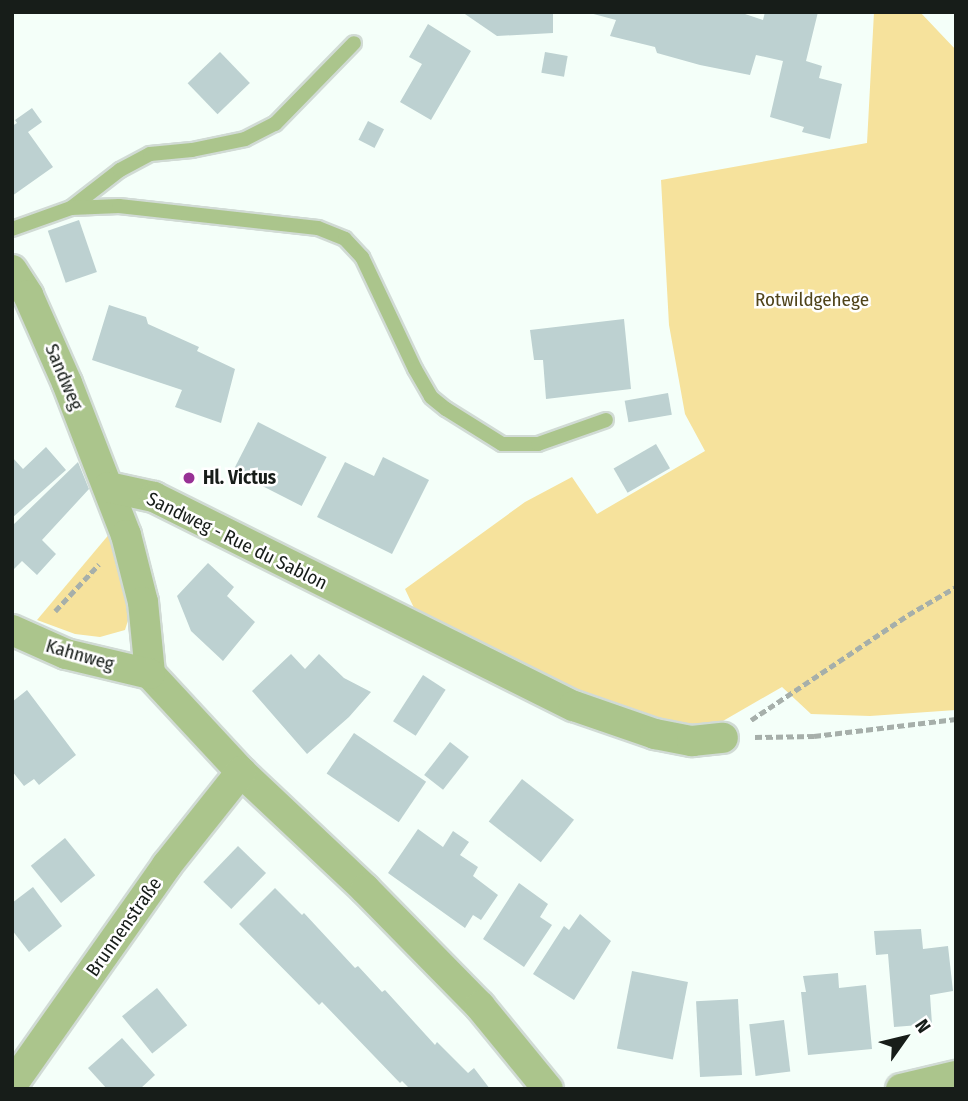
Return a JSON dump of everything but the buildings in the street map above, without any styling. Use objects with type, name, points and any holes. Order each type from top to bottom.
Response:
[{"type":"street","name":"Sandweg","points":[[12,270],[28,295],[67,383],[108,487]]},
{"type":"street","name":"Sandweg - Rue du Sablon","points":[[108,487],[126,535],[143,602],[150,674]]},
{"type":"street","name":"Sandweg - Rue du Sablon","points":[[108,487],[154,497],[574,706],[655,734],[692,741],[723,738]]},
{"type":"street","name":"Kahnweg","points":[[20,635],[66,654],[150,674]]},
{"type":"street","points":[[150,674],[241,772],[365,889],[480,1006],[548,1089]]},
{"type":"street","name":"Brunnenstraße","points":[[12,1085],[167,865],[241,772]]},
{"type":"street","points":[[901,1089],[956,1076]]},
{"type":"lane","points":[[71,208],[120,170],[150,154],[192,150],[245,139],[275,124],[354,43]]},
{"type":"lane","points":[[12,229],[71,208],[119,206],[318,228],[345,239],[362,257],[415,369],[431,397],[446,409],[502,444],[538,444],[606,420]]},
{"type":"path","points":[[20,635],[126,535]]},
{"type":"path","points":[[723,738],[908,615],[956,587]]},
{"type":"path","points":[[723,738],[814,736],[956,719]]},
{"type":"green space","name":"Rotwildgehege","points":[[874,12],[920,12],[956,50],[956,710],[870,716],[811,714],[782,687],[716,725],[687,727],[651,719],[565,688],[414,608],[405,589],[525,502],[572,477],[597,514],[705,451],[685,414],[669,325],[661,180],[867,143]]},
{"type":"green space","points":[[111,532],[129,617],[125,630],[100,637],[75,634],[37,620]]},
{"type":"place","name":"Hl. Victus","points":[[189,478]]}]
